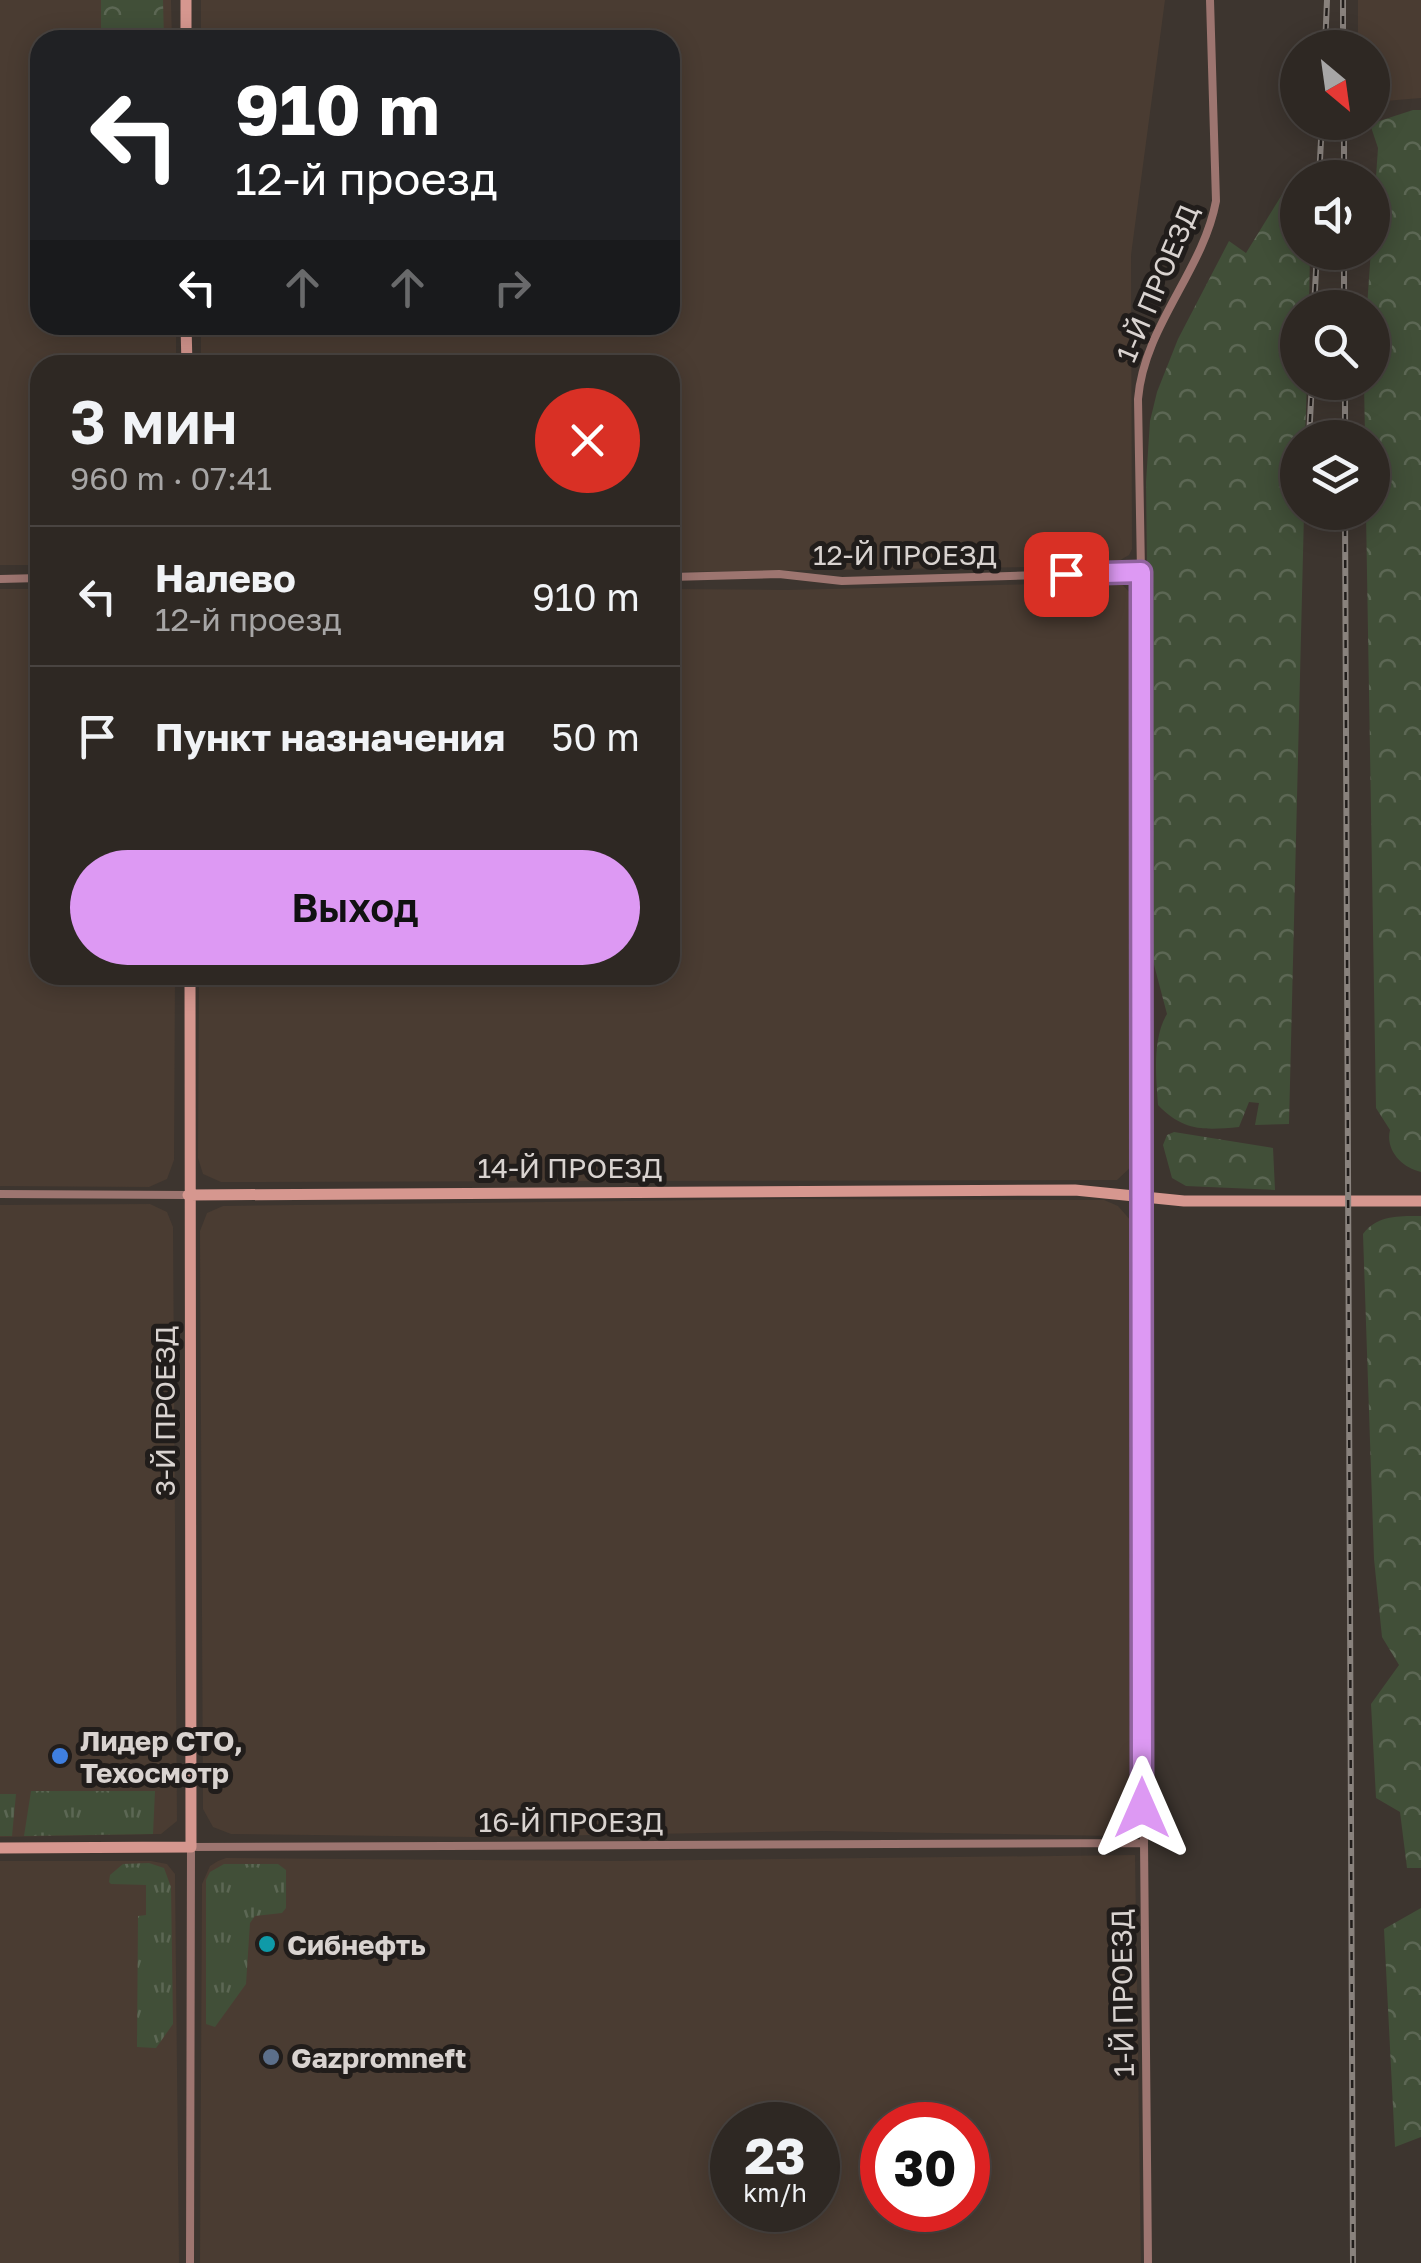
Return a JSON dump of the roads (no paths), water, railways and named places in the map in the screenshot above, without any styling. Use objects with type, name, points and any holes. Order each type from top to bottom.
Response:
[{"type":"street","points":[[186,0],[186,30]]},
{"type":"street","name":"1-Й ПРОЕЗД","points":[[1148,2263],[1142,1843],[1140,380],[1157,332],[1208,229],[1216,201],[1210,0]]},
{"type":"street","name":"12-Й ПРОЕЗД","points":[[680,577],[779,574],[842,581],[1141,572]]},
{"type":"street","points":[[0,579],[30,578]]},
{"type":"street","name":"3-Й ПРОЕЗД","points":[[190,985],[191,1847]]},
{"type":"street","name":"14-Й ПРОЕЗД","points":[[0,1194],[1075,1190],[1184,1201],[1421,1202]]},
{"type":"street","name":"16-Й ПРОЕЗД","points":[[0,1848],[1142,1843]]},
{"type":"street","points":[[190,2263],[191,1847]]},
{"type":"railway","points":[[1326,30],[1327,0]]},
{"type":"railway","points":[[1343,0],[1343,30]]},
{"type":"railway","points":[[1320,160],[1321,140]]},
{"type":"railway","points":[[1344,140],[1344,160]]},
{"type":"railway","points":[[1315,290],[1316,270]]},
{"type":"railway","points":[[1344,270],[1344,290]]},
{"type":"railway","points":[[1310,420],[1311,400]]},
{"type":"railway","points":[[1345,400],[1345,420]]},
{"type":"railway","points":[[1345,530],[1353,2263]]},
{"type":"place","name":"Лидер СТО, Техосмотр","points":[[60,1756]]},
{"type":"place","name":"Сибнефть","points":[[267,1944]]},
{"type":"place","name":"Gazpromneft","points":[[271,2057]]}]
